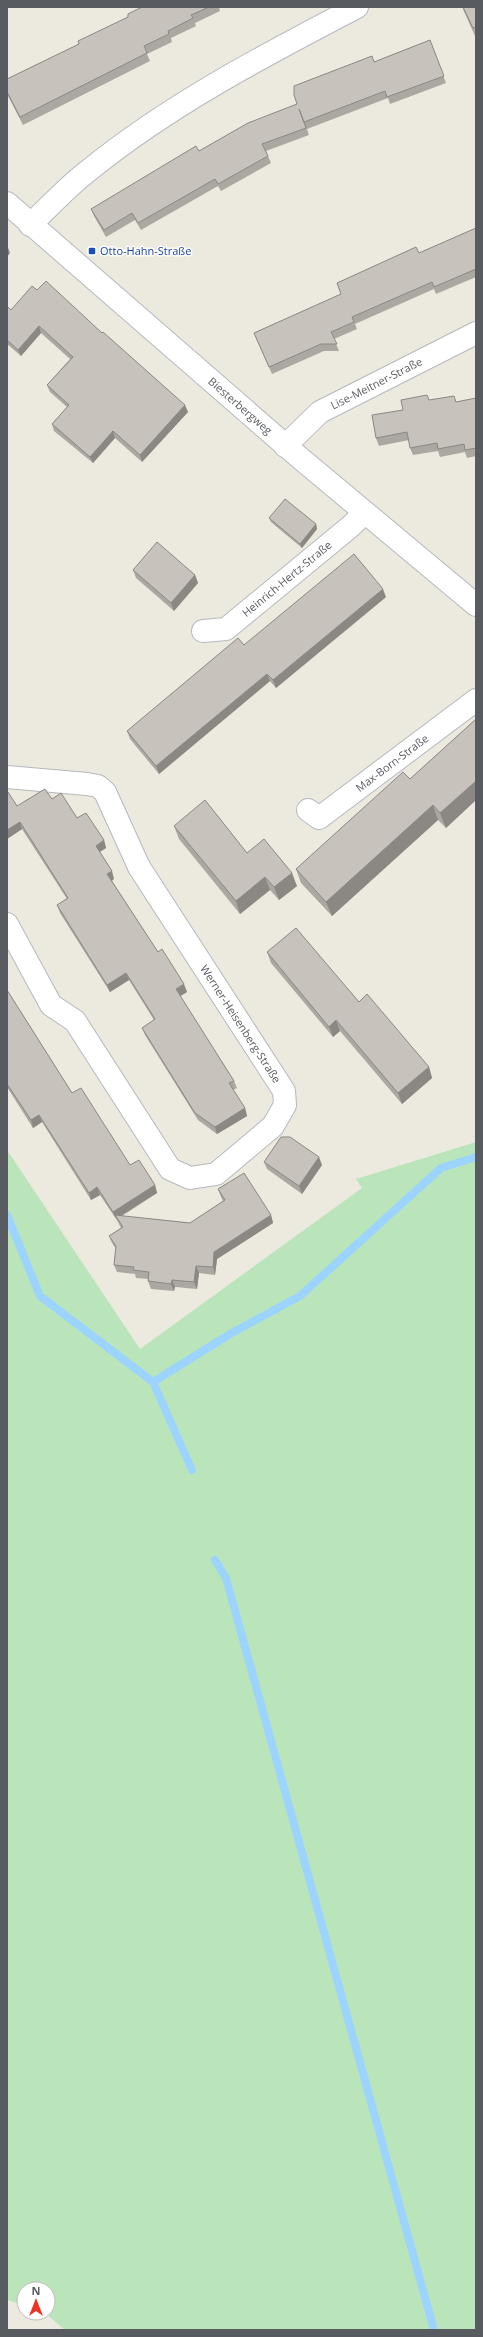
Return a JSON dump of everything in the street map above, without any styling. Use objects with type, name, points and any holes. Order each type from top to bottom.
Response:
[{"type":"street","points":[[30,225],[87,171],[153,123],[280,47],[357,7]]},
{"type":"street","name":"Biesterbergweg","points":[[7,203],[30,225],[285,446],[476,605]]},
{"type":"street","name":"Lise-Meitner-Straße","points":[[285,446],[300,429],[320,412],[476,333]]},
{"type":"street","name":"Heinrich-Hertz-Straße","points":[[203,631],[226,629],[351,526],[364,513]]},
{"type":"street","name":"Max-Born-Straße","points":[[308,810],[320,818],[476,700]]},
{"type":"street","name":"Werner-Heisenberg-Straße","points":[[7,777],[87,784],[98,786],[105,792],[139,867],[284,1091],[285,1105],[273,1126],[216,1174],[190,1178],[170,1169],[75,1021],[51,1005],[7,924]]},
{"type":"green space","points":[[476,1142],[476,2330],[65,2330],[54,2321],[56,2321],[56,2281],[16,2281],[16,2303],[7,2300],[7,1150],[140,1349],[362,1188],[356,1179]]},
{"type":"building","points":[[142,7],[209,7],[191,15],[193,18],[168,31],[169,34],[144,46],[147,53],[20,117],[7,92],[7,79],[79,44],[78,41],[128,17],[128,14]]},
{"type":"building","points":[[463,7],[476,7],[476,27],[473,28]]},
{"type":"building","points":[[430,40],[444,76],[387,97],[385,91],[304,122],[299,109],[306,128],[262,144],[268,156],[218,184],[215,179],[138,223],[132,213],[104,230],[91,209],[196,146],[199,151],[248,123],[297,104],[294,95],[294,86],[372,56],[374,62]]},
{"type":"building","points":[[476,228],[476,269],[434,287],[432,282],[352,317],[354,322],[331,332],[337,344],[321,344],[269,367],[254,333],[341,294],[337,283],[416,247],[419,253]]},
{"type":"building","points":[[46,281],[102,333],[103,332],[185,405],[140,455],[113,431],[90,457],[52,424],[69,405],[47,385],[73,357],[39,326],[18,350],[7,340],[7,306],[11,310],[32,286],[37,290]]},
{"type":"building","points":[[427,395],[429,400],[454,396],[456,402],[476,398],[476,448],[465,450],[464,444],[438,449],[437,443],[410,448],[407,432],[376,438],[372,415],[403,410],[401,400]]},
{"type":"building","points":[[285,499],[316,524],[300,544],[269,518]]},
{"type":"building","points":[[157,542],[195,575],[171,603],[133,570]]},
{"type":"building","points":[[354,554],[383,589],[273,680],[267,674],[156,766],[127,731],[238,638],[244,645]]},
{"type":"building","points":[[476,719],[476,781],[440,813],[433,805],[326,902],[296,869],[403,772],[410,779]]},
{"type":"building","points":[[45,789],[52,799],[61,793],[77,818],[86,813],[104,840],[96,846],[112,871],[107,874],[158,952],[162,949],[184,984],[176,989],[234,1081],[229,1083],[245,1108],[215,1127],[195,1113],[142,1028],[155,1019],[126,973],[107,985],[57,905],[68,898],[20,822],[7,830],[7,793],[8,792],[17,806]]},
{"type":"building","points":[[205,800],[247,853],[264,839],[292,873],[274,887],[265,877],[236,901],[174,826]]},
{"type":"building","points":[[296,928],[359,1002],[367,994],[429,1067],[398,1093],[336,1020],[329,1027],[267,952]]},
{"type":"building","points":[[7,990],[72,1093],[81,1088],[130,1165],[139,1160],[155,1185],[113,1212],[97,1187],[89,1193],[39,1115],[31,1120],[7,1084]]},
{"type":"building","points":[[281,1137],[290,1137],[319,1157],[299,1186],[264,1162]]},
{"type":"building","points":[[244,1173],[271,1215],[214,1252],[213,1267],[196,1266],[194,1282],[172,1280],[171,1284],[148,1281],[149,1272],[133,1270],[134,1267],[114,1265],[116,1246],[109,1236],[123,1227],[115,1215],[190,1223],[225,1200],[218,1189]]},
{"type":"waterway","points":[[153,1382],[230,1334],[300,1296],[441,1168],[476,1157]]},
{"type":"waterway","points":[[7,1215],[40,1296],[153,1382],[192,1470]]},
{"type":"waterway","points":[[215,1560],[226,1578],[434,2330]]},
{"type":"place","name":"Otto-Hahn-Straße","points":[[92,251]]}]
